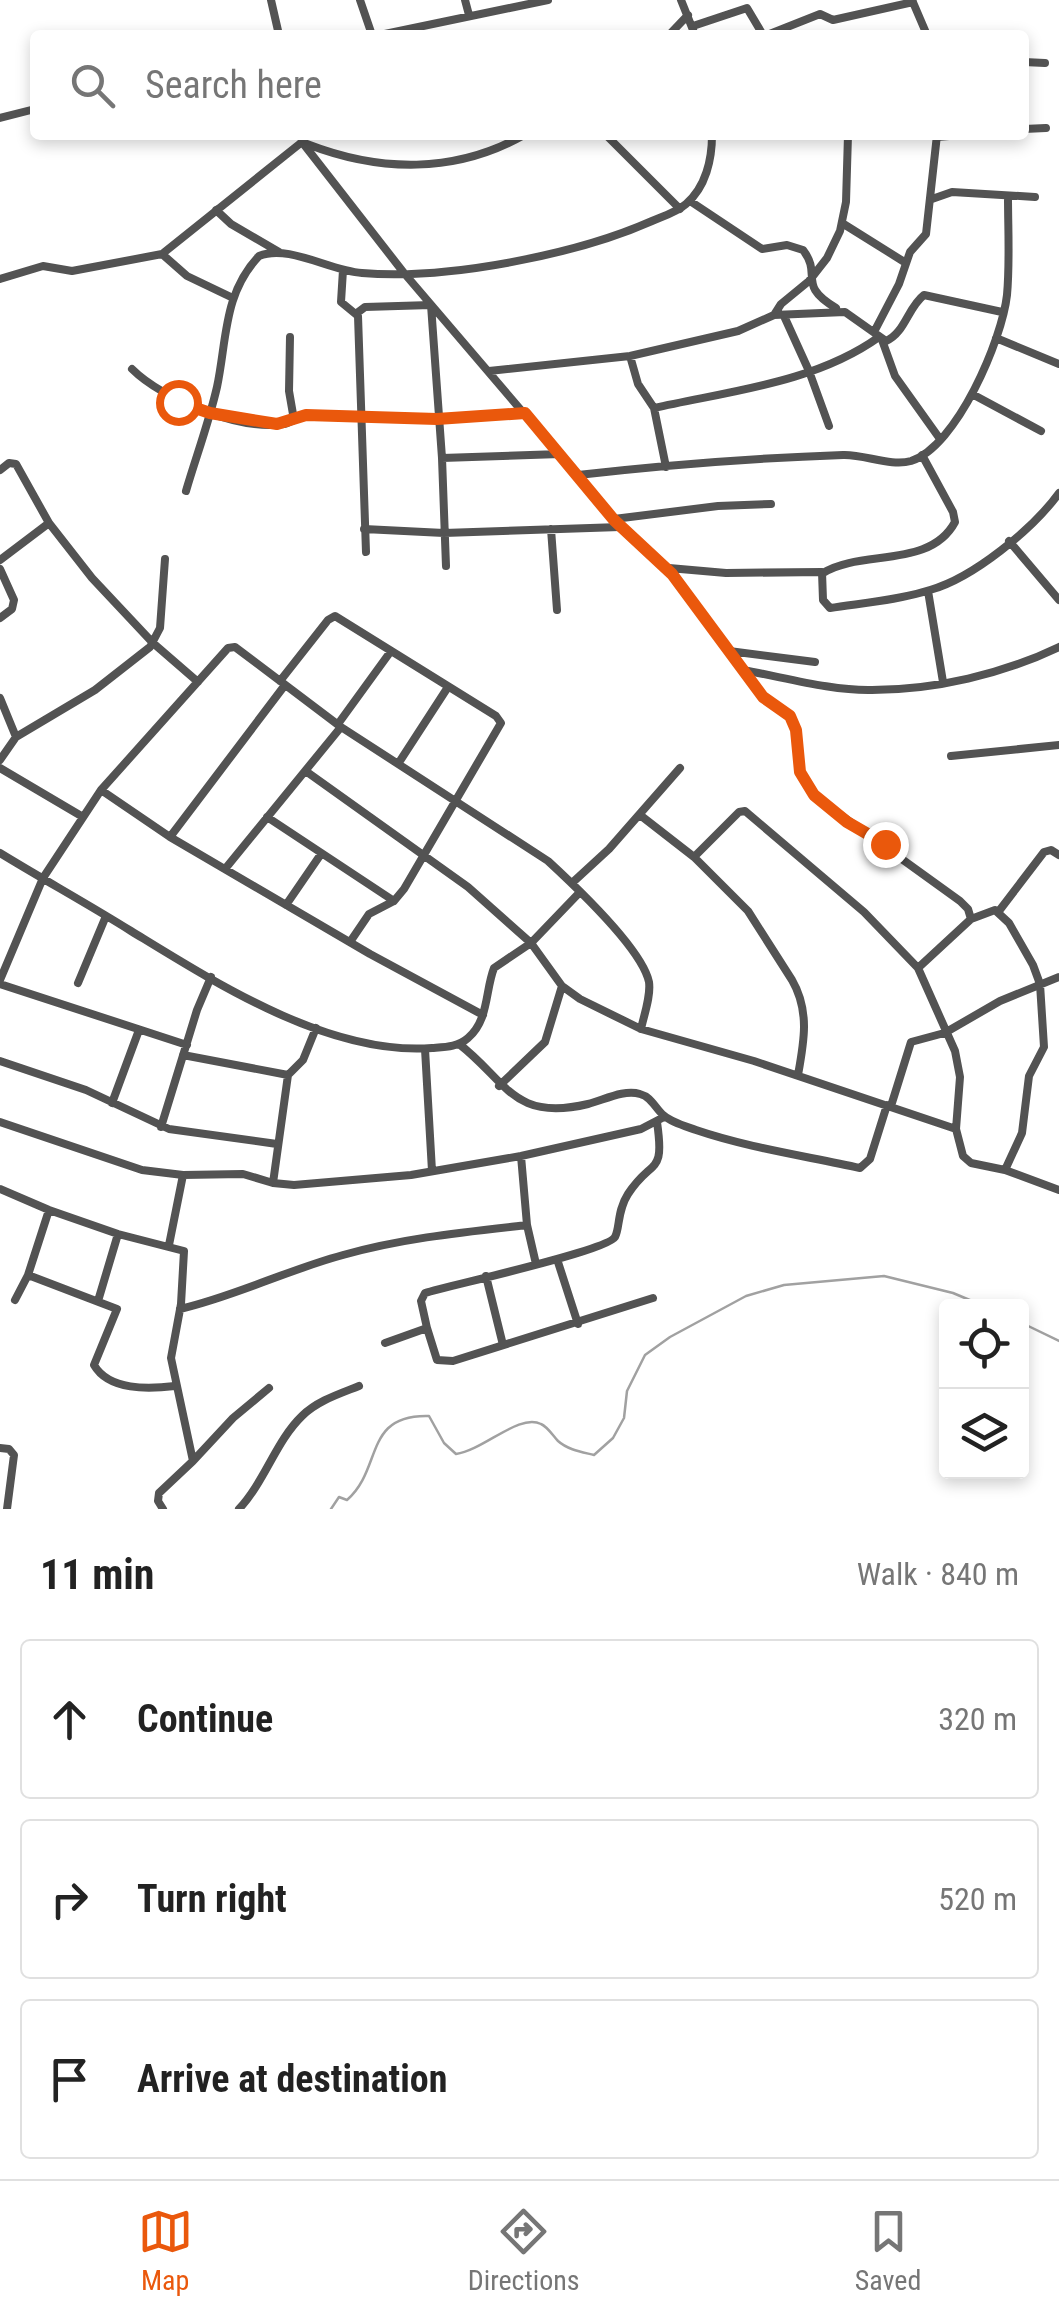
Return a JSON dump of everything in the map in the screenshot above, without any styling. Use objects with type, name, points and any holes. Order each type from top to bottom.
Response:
[{"type":"street","points":[[270,0],[278,30]]},
{"type":"street","points":[[360,0],[370,30]]},
{"type":"street","points":[[466,0],[469,15]]},
{"type":"street","points":[[402,30],[548,0]]},
{"type":"street","points":[[681,0],[694,30],[747,8],[762,30]]},
{"type":"street","points":[[778,30],[820,14],[832,20],[913,1],[925,30]]},
{"type":"street","points":[[674,30],[688,15]]},
{"type":"street","points":[[1029,62],[1045,64]]},
{"type":"street","points":[[0,118],[30,110]]},
{"type":"street","points":[[1029,130],[1046,128]]},
{"type":"street","points":[[0,278],[43,266],[80,270],[162,254],[300,140]]},
{"type":"street","points":[[304,140],[404,272],[617,523],[664,567],[768,703],[793,721],[800,772],[814,795],[960,901],[971,919]]},
{"type":"street","points":[[307,140],[350,158],[433,166],[469,158],[515,140]]},
{"type":"street","points":[[611,140],[680,209]]},
{"type":"street","points":[[216,210],[231,224],[281,253],[343,270],[404,272],[514,260],[624,234],[680,209],[690,201],[707,173],[712,140]]},
{"type":"street","points":[[828,426],[809,371],[779,316],[780,304],[809,282],[828,258],[842,223],[848,140]]},
{"type":"street","points":[[654,408],[809,371],[841,360],[878,336],[910,252],[926,234],[937,140]]},
{"type":"street","points":[[932,199],[952,192],[1035,197]]},
{"type":"street","points":[[578,475],[848,455],[901,462],[922,455],[940,439],[972,394],[996,338],[1007,294],[1008,197]]},
{"type":"street","points":[[690,201],[762,249],[787,245],[803,250],[812,270],[809,282],[815,294],[878,336],[894,338],[924,295],[1002,312]]},
{"type":"street","points":[[842,223],[906,263]]},
{"type":"street","points":[[186,491],[210,413],[232,298],[259,256],[281,253]]},
{"type":"street","points":[[162,254],[187,276],[232,298]]},
{"type":"street","points":[[343,270],[341,302],[357,312]]},
{"type":"street","points":[[357,312],[364,307],[431,304]]},
{"type":"street","points":[[431,304],[446,566]]},
{"type":"street","points":[[489,371],[630,356],[738,331],[779,316],[840,311]]},
{"type":"street","points":[[357,312],[364,418],[366,552]]},
{"type":"street","points":[[290,336],[294,420]]},
{"type":"street","points":[[878,336],[895,376],[940,439]]},
{"type":"street","points":[[996,338],[1059,364]]},
{"type":"street","points":[[630,356],[638,384],[654,408],[666,467]]},
{"type":"street","points":[[132,370],[159,393],[210,413],[277,424],[306,415],[437,419],[525,413]]},
{"type":"street","points":[[972,394],[1042,431]]},
{"type":"street","points":[[442,458],[560,454]]},
{"type":"street","points":[[664,567],[704,573],[824,573],[834,566],[882,560],[916,550],[950,532],[955,522],[922,455]]},
{"type":"street","points":[[0,470],[9,463],[16,464],[49,523],[92,578],[153,643],[198,682]]},
{"type":"street","points":[[824,573],[823,600],[830,608],[928,591],[975,569],[1059,493]]},
{"type":"street","points":[[364,528],[444,534],[551,529],[617,523],[718,506],[771,504]]},
{"type":"street","points":[[0,560],[49,523]]},
{"type":"street","points":[[551,529],[557,610]]},
{"type":"street","points":[[1009,541],[1059,600]]},
{"type":"street","points":[[0,760],[16,736],[96,690],[153,643],[160,628],[165,559]]},
{"type":"street","points":[[0,569],[14,600],[12,609],[0,618]]},
{"type":"street","points":[[928,591],[943,682]]},
{"type":"street","points":[[170,837],[332,616],[496,716],[501,723],[425,856],[394,901],[370,914],[350,942]]},
{"type":"street","points":[[288,1075],[185,1050],[0,982],[43,878],[101,790],[232,646],[339,726],[548,862],[572,884],[620,937],[646,974],[650,986],[640,1029]]},
{"type":"street","points":[[743,670],[871,690],[943,682],[1009,668],[1059,647]]},
{"type":"street","points":[[225,869],[307,772],[391,651]]},
{"type":"street","points":[[729,651],[815,662]]},
{"type":"street","points":[[398,764],[448,687]]},
{"type":"street","points":[[0,698],[16,736]]},
{"type":"street","points":[[951,756],[1059,745]]},
{"type":"street","points":[[0,768],[83,817]]},
{"type":"street","points":[[572,884],[680,768]]},
{"type":"street","points":[[307,772],[468,887],[531,943],[562,986],[580,999],[640,1029],[798,1075],[956,1129]]},
{"type":"street","points":[[101,790],[170,837],[286,906],[483,1014]]},
{"type":"street","points":[[694,857],[739,812],[745,811],[864,912],[918,968],[948,1032],[960,1078],[956,1129],[966,1160],[1059,1190]]},
{"type":"street","points":[[640,815],[694,857],[748,911],[798,990],[806,1030],[798,1075]]},
{"type":"street","points":[[267,818],[394,901]]},
{"type":"street","points":[[998,910],[1044,852],[1059,854]]},
{"type":"street","points":[[0,854],[211,977],[316,1028],[376,1046],[425,1049],[459,1044],[471,1036],[483,1014],[494,968],[531,943],[580,892]]},
{"type":"street","points":[[286,906],[321,854]]},
{"type":"street","points":[[918,968],[971,919],[998,910]]},
{"type":"street","points":[[998,910],[1022,944],[1040,984],[1044,1047],[1029,1076],[1022,1133],[1005,1170]]},
{"type":"street","points":[[78,983],[106,916]]},
{"type":"street","points":[[161,1127],[211,977]]},
{"type":"street","points":[[0,1122],[142,1170],[183,1175],[242,1174],[273,1183],[323,1185],[432,1171],[590,1142],[661,1119],[724,1138],[862,1168],[870,1159],[911,1042],[948,1032],[1000,1001],[1059,977]]},
{"type":"street","points":[[499,1086],[544,1042],[562,986]]},
{"type":"street","points":[[273,1183],[288,1075],[304,1060],[316,1028]]},
{"type":"street","points":[[112,1104],[139,1030]]},
{"type":"street","points":[[459,1044],[499,1086],[518,1100],[543,1107],[571,1108],[635,1092],[646,1096],[661,1119],[660,1154],[657,1164],[637,1182],[621,1206],[615,1238],[604,1245],[423,1294],[436,1358],[441,1362],[504,1345],[654,1298]]},
{"type":"street","points":[[425,1049],[432,1171]]},
{"type":"street","points":[[0,1061],[86,1090],[161,1127],[277,1144]]},
{"type":"street","points":[[521,1156],[527,1225],[536,1264]]},
{"type":"street","points":[[169,1245],[183,1175]]},
{"type":"street","points":[[0,1189],[118,1234],[182,1248],[185,1253],[180,1309],[172,1358],[194,1461]]},
{"type":"street","points":[[15,1300],[28,1275],[49,1210]]},
{"type":"street","points":[[180,1309],[218,1300],[340,1255],[386,1244],[527,1225]]},
{"type":"street","points":[[98,1302],[118,1234]]},
{"type":"street","points":[[558,1259],[578,1324]]},
{"type":"street","points":[[28,1275],[114,1307],[118,1312],[95,1369],[132,1388],[176,1386]]},
{"type":"street","points":[[486,1276],[504,1345]]},
{"type":"street","points":[[385,1343],[427,1328]]},
{"type":"street","points":[[239,1509],[301,1416],[320,1402],[359,1386]]},
{"type":"street","points":[[162,1509],[159,1493],[268,1388]]},
{"type":"street","points":[[0,1448],[9,1449],[14,1455],[7,1509]]},
{"type":"waterway","points":[[331,1509],[339,1497],[347,1500],[358,1487],[384,1434],[393,1424],[408,1418],[429,1416],[444,1443],[456,1454],[532,1422],[544,1425],[566,1447],[594,1455],[613,1438],[624,1418],[627,1391],[645,1355],[746,1296],[784,1285],[884,1276],[967,1299]]},
{"type":"waterway","points":[[1029,1326],[1059,1341]]},
{"type":"route","points":[[178,402],[210,413],[277,424],[306,415],[437,419],[525,413],[614,520],[672,574],[768,703],[790,716],[796,730],[800,772],[814,795],[847,822],[885,844]]}]
